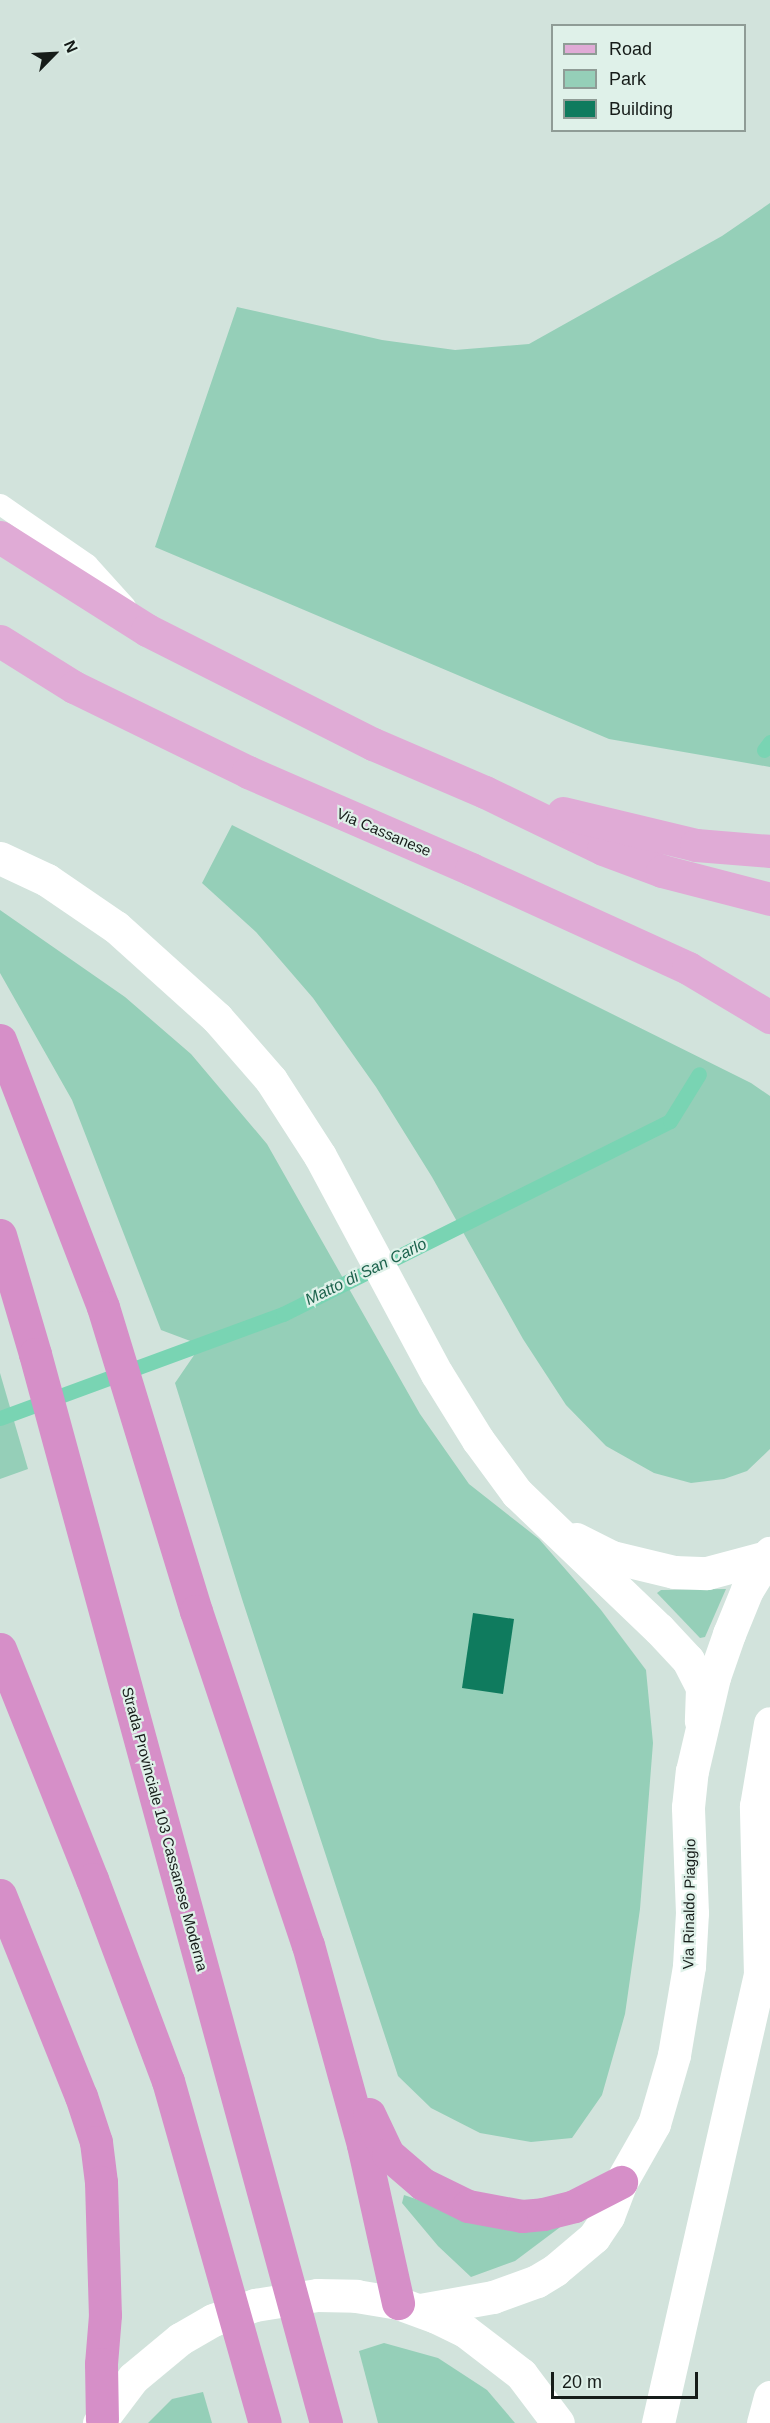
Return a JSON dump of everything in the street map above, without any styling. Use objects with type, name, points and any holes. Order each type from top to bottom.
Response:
[{"type":"highway","points":[[0,1040],[103,1307],[196,1611],[308,1945],[409,2307]]},
{"type":"highway","name":"Strada Provinciale 103 Cassanese Moderna","points":[[0,1235],[35,1354],[326,2423]]},
{"type":"highway","points":[[0,1649],[92,1879],[168,2081],[265,2423]]},
{"type":"highway","points":[[0,1894],[81,2096],[96,2142],[101,2182],[105,2315],[100,2421]]},
{"type":"highway","points":[[334,2040],[388,2154],[423,2184],[442,2196],[468,2206],[522,2216],[543,2214],[574,2206],[621,2182]]},
{"type":"main road","points":[[0,537],[147,630],[373,744],[485,792],[613,853],[672,874],[770,899]]},
{"type":"main road","name":"Via Cassanese","points":[[0,640],[74,687],[218,757],[688,968],[770,1017]]},
{"type":"main road","points":[[485,792],[611,826],[696,845],[770,851]]},
{"type":"street","points":[[0,858],[47,880],[116,927],[216,1018],[271,1080],[320,1156],[437,1374],[478,1440],[517,1492],[687,1660],[702,1688],[701,1731]]},
{"type":"street","points":[[554,1527],[612,1557],[674,1572],[707,1573],[769,1555]]},
{"type":"street","name":"Via Rinaldo Piaggio","points":[[409,2307],[493,2297],[537,2281],[555,2270],[594,2237],[608,2216],[621,2182],[654,2124],[682,2014],[689,1966],[692,1913],[688,1807],[692,1771],[714,1677],[729,1634],[747,1590],[769,1555]]},
{"type":"street","points":[[658,2423],[760,1975],[756,1806],[770,1723]]},
{"type":"street","points":[[100,2421],[133,2378],[180,2339],[213,2320],[255,2305],[317,2295],[356,2296],[409,2307],[465,2331],[521,2374],[558,2423]]},
{"type":"street","points":[[763,2423],[770,2397]]},
{"type":"lane","points":[[0,504],[87,564],[147,630]]},
{"type":"green space","points":[[770,203],[770,767],[609,739],[155,547],[237,307],[382,340],[455,350],[529,344],[722,236]]},
{"type":"green space","points":[[232,825],[751,1083],[770,1096],[770,1449],[747,1471],[724,1479],[691,1483],[654,1473],[606,1446],[566,1405],[523,1339],[432,1177],[376,1087],[313,998],[256,932],[202,883]]},
{"type":"green space","points":[[0,910],[125,997],[191,1054],[267,1144],[420,1414],[469,1484],[539,1539],[601,1610],[646,1670],[653,1743],[640,1909],[625,2014],[602,2095],[572,2138],[531,2142],[480,2133],[431,2108],[398,2076],[242,1599],[175,1383],[201,1345],[161,1330],[72,1100],[0,973]]},
{"type":"green space","points":[[0,1373],[28,1469],[0,1479]]},
{"type":"green space","points":[[726,1589],[705,1637],[700,1638],[657,1593],[661,1590]]},
{"type":"green space","points":[[404,2195],[478,2220],[571,2214],[559,2228],[515,2261],[471,2277],[438,2246],[402,2203]]},
{"type":"green space","points":[[384,2343],[438,2358],[487,2390],[515,2423],[378,2423],[359,2351]]},
{"type":"green space","points":[[203,2392],[212,2423],[148,2423],[172,2399]]},
{"type":"building","points":[[473,1613],[514,1619],[503,1694],[462,1688]]},
{"type":"waterway","name":"Matto di San Carlo","points":[[764,750],[770,742]]},
{"type":"waterway","name":"Matto di San Carlo","points":[[0,1418],[283,1314],[670,1121],[699,1074]]}]
